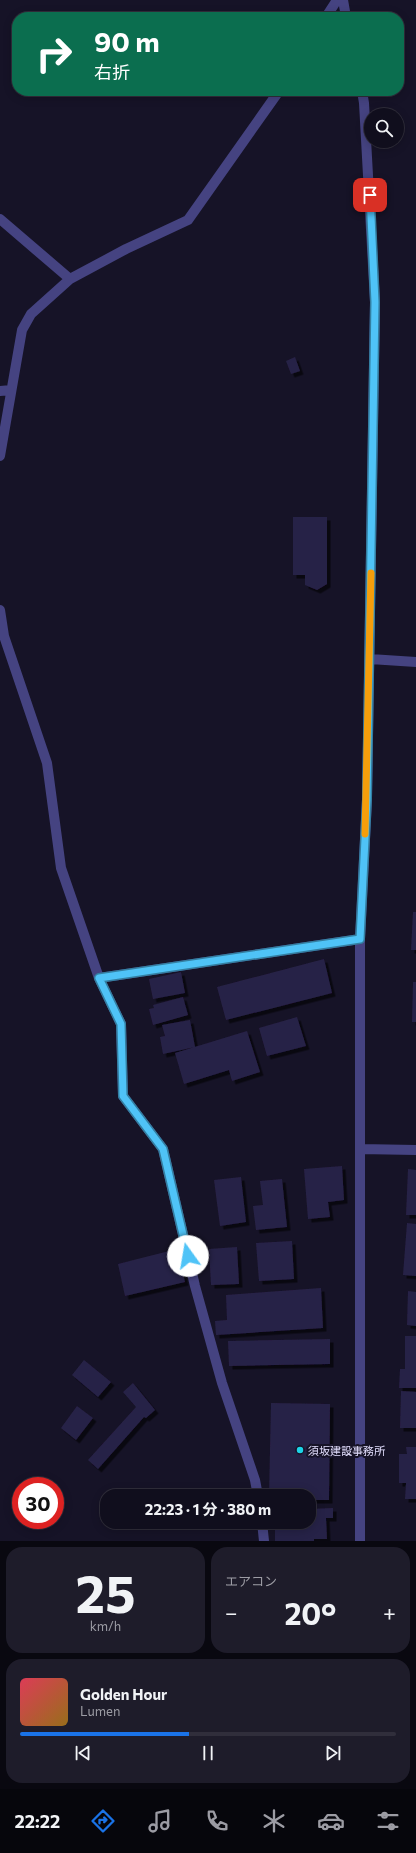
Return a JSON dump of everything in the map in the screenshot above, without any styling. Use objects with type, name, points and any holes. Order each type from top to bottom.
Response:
[{"type":"street","points":[[329,12],[337,0]]},
{"type":"street","points":[[343,0],[345,12]]},
{"type":"street","points":[[0,456],[22,330],[31,314],[70,279],[126,249],[188,220],[275,96]]},
{"type":"street","points":[[360,1541],[360,939],[367,799],[375,302],[363,96]]},
{"type":"street","points":[[0,219],[70,279]]},
{"type":"street","points":[[0,391],[11,390]]},
{"type":"street","points":[[0,610],[4,636],[47,763],[61,868],[99,978],[121,1024],[123,1096],[163,1149],[195,1286],[222,1383],[257,1489]]},
{"type":"street","points":[[370,659],[416,662]]},
{"type":"street","points":[[99,978],[360,939]]},
{"type":"street","points":[[360,1149],[416,1150]]},
{"type":"street","points":[[263,1529],[264,1541]]},
{"type":"building","points":[[295,357],[300,371],[291,374],[286,361]]},
{"type":"building","points":[[293,517],[327,517],[327,584],[317,590],[305,585],[305,575],[293,575]]},
{"type":"building","points":[[413,912],[416,912],[416,950],[411,950]]},
{"type":"building","points":[[324,959],[332,993],[226,1020],[217,987]]},
{"type":"building","points":[[181,972],[185,993],[153,999],[149,979]]},
{"type":"building","points":[[413,982],[416,982],[416,1022],[412,1022]]},
{"type":"building","points":[[183,997],[188,1015],[153,1025],[149,1009],[154,1008],[153,1005]]},
{"type":"building","points":[[297,1017],[306,1046],[267,1056],[259,1028]]},
{"type":"building","points":[[190,1020],[195,1047],[163,1054],[160,1037],[165,1036],[162,1025]]},
{"type":"building","points":[[247,1031],[260,1072],[232,1081],[229,1070],[184,1084],[175,1053]]},
{"type":"building","points":[[342,1166],[344,1200],[328,1202],[330,1217],[308,1219],[304,1169]]},
{"type":"building","points":[[408,1169],[416,1170],[416,1215],[406,1215]]},
{"type":"building","points":[[241,1177],[246,1222],[220,1226],[214,1180]]},
{"type":"building","points":[[282,1179],[287,1227],[256,1230],[253,1206],[263,1205],[260,1181]]},
{"type":"building","points":[[407,1223],[416,1224],[416,1276],[403,1275]]},
{"type":"building","points":[[292,1241],[294,1279],[259,1281],[256,1243]]},
{"type":"building","points":[[237,1247],[239,1284],[211,1285],[209,1249]]},
{"type":"building","points":[[177,1249],[185,1282],[125,1296],[118,1264]]},
{"type":"building","points":[[321,1288],[323,1328],[216,1335],[215,1321],[227,1320],[226,1295]]},
{"type":"building","points":[[408,1291],[416,1292],[416,1326],[407,1325]]},
{"type":"building","points":[[405,1336],[416,1336],[416,1388],[399,1388],[400,1369],[405,1369]]},
{"type":"building","points":[[330,1339],[330,1364],[229,1366],[228,1341]]},
{"type":"building","points":[[84,1360],[111,1382],[98,1397],[72,1375]]},
{"type":"building","points":[[133,1383],[155,1410],[146,1418],[144,1417],[98,1469],[88,1460],[136,1407],[123,1392]]},
{"type":"building","points":[[401,1391],[416,1392],[416,1428],[400,1428]]},
{"type":"building","name":"須坂建設事務所","points":[[271,1403],[330,1404],[329,1500],[316,1500],[316,1489],[269,1489]]},
{"type":"building","points":[[77,1406],[93,1418],[76,1440],[61,1428]]},
{"type":"building","points":[[406,1447],[416,1447],[416,1499],[405,1499],[406,1483],[399,1483],[399,1454],[407,1454]]},
{"type":"building","points":[[333,1508],[333,1518],[326,1518],[327,1539],[314,1539],[314,1541],[275,1541],[275,1529],[316,1529],[316,1509]]},
{"type":"slow traffic","points":[[365,834],[371,573]]},
{"type":"place","name":"須坂建設事務所","points":[[300,1450]]},
{"type":"route","points":[[188,1256],[163,1149],[123,1096],[121,1024],[99,978],[360,939],[367,799],[375,302],[370,195]]}]
